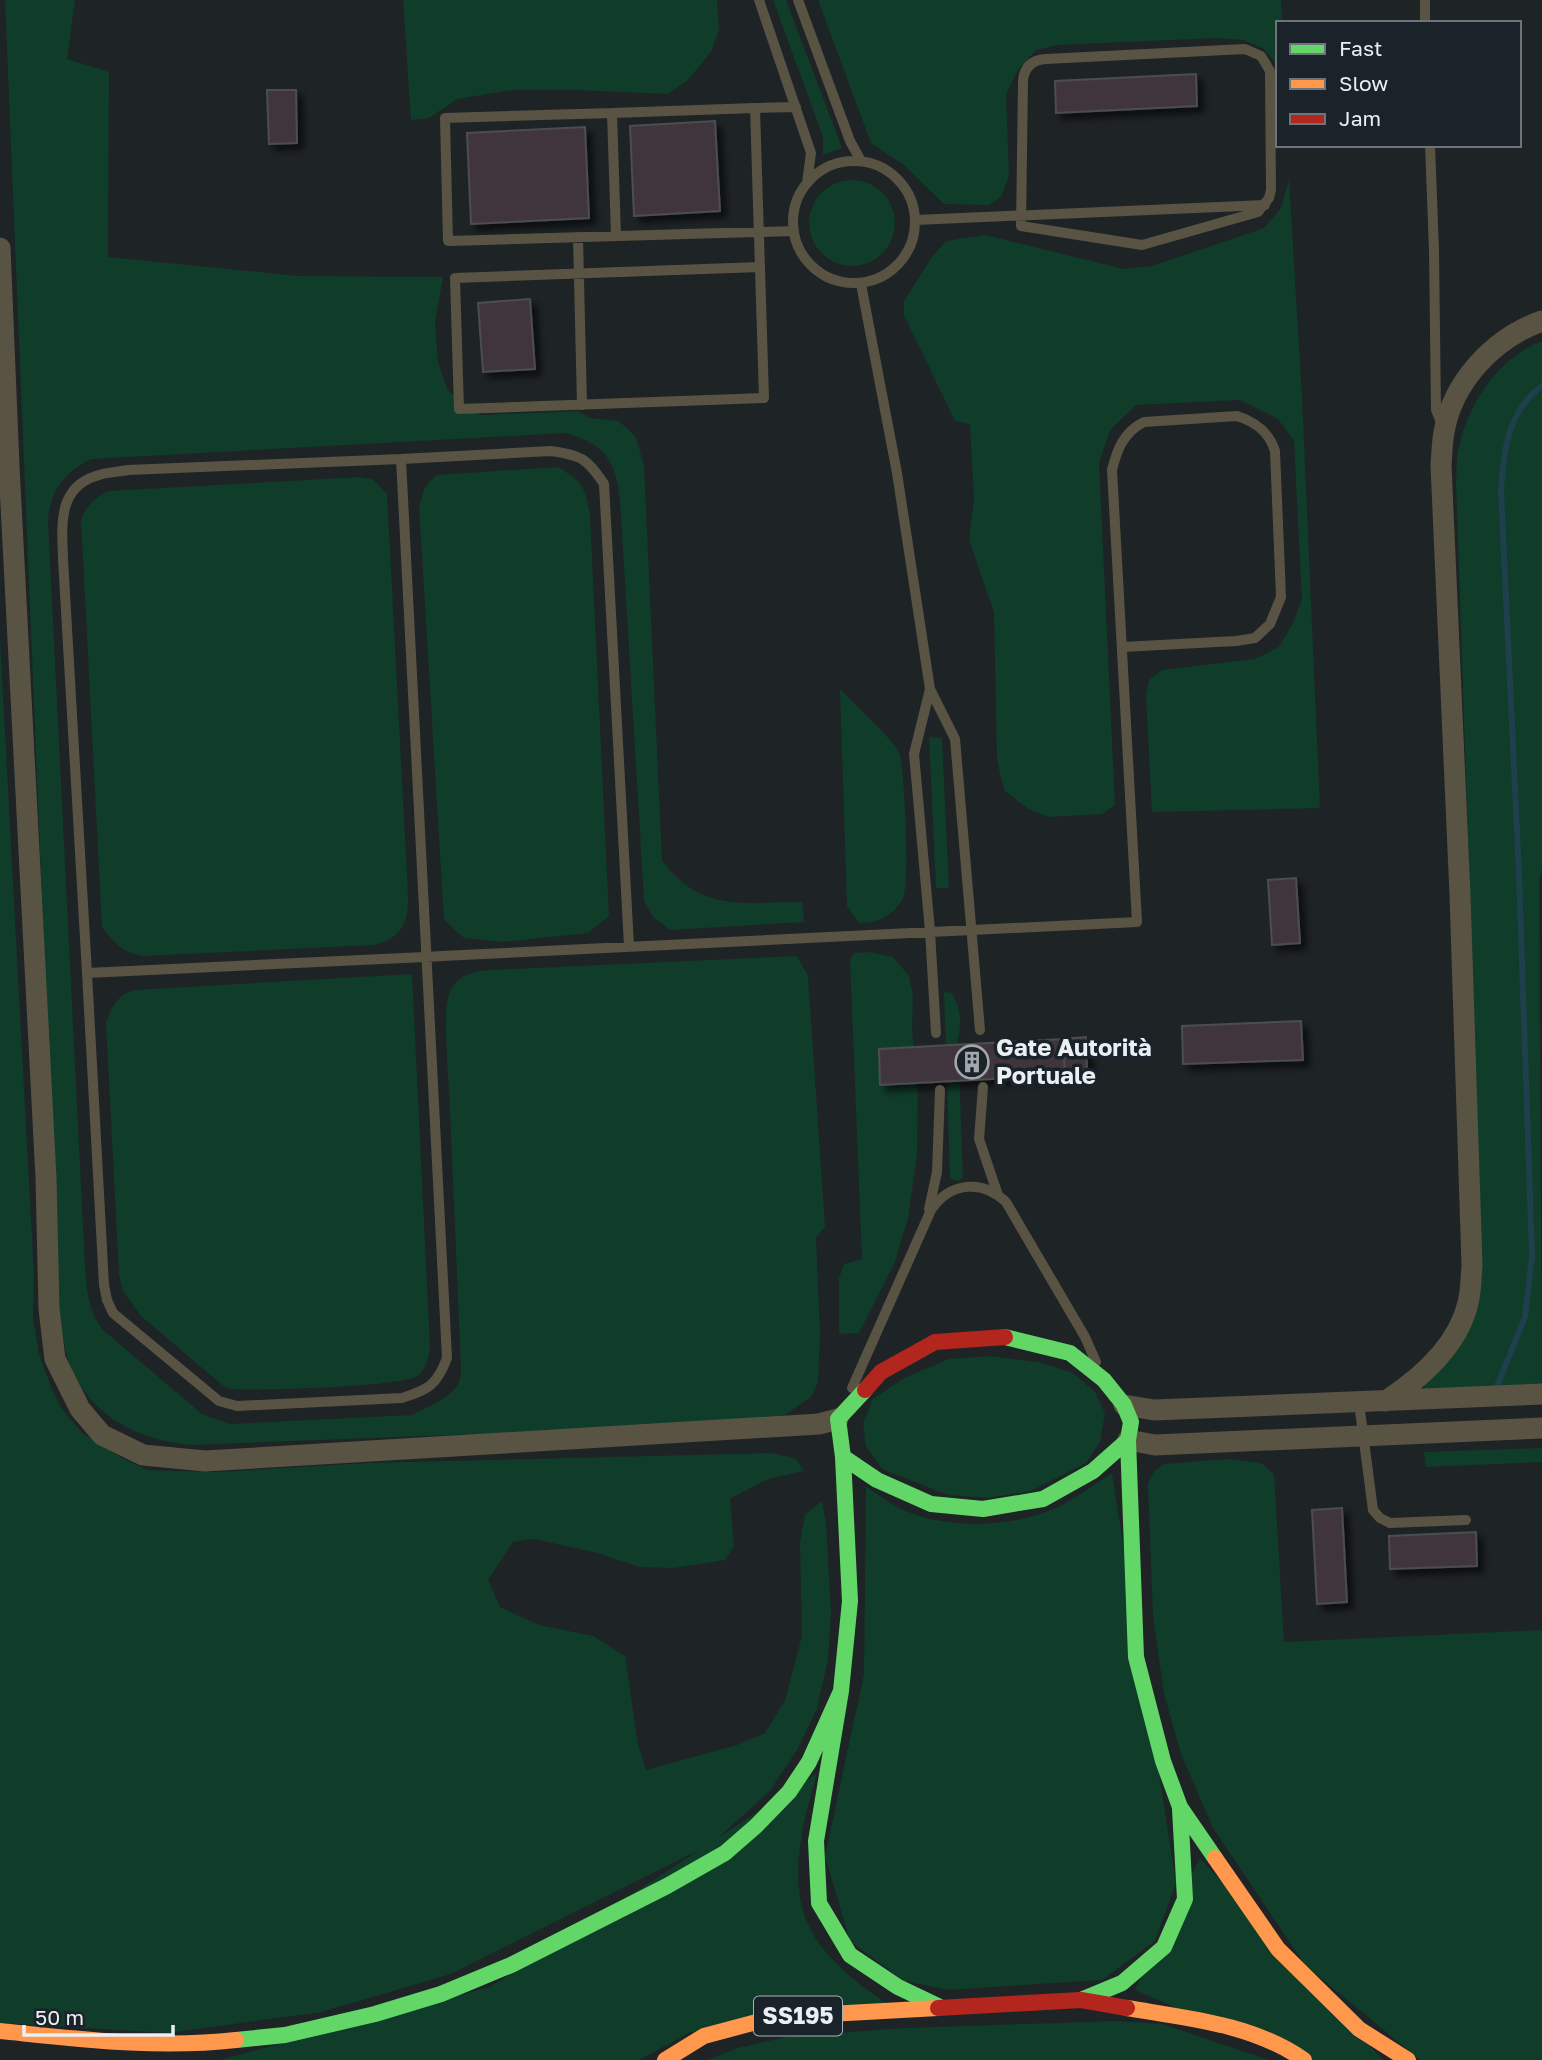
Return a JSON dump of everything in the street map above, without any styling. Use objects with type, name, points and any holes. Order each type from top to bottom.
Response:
[{"type":"main road","points":[[1304,2060],[1284,2046],[1215,2023],[1081,2000],[940,2007],[898,1987],[850,1955],[819,1903],[816,1841],[841,1691],[850,1601],[843,1457],[838,1419],[881,1372],[935,1342],[1005,1337],[1070,1353],[1104,1380],[1124,1405],[1131,1422],[1128,1440],[1136,1657],[1163,1761],[1180,1807],[1278,1949],[1359,2029],[1408,2060]]},
{"type":"main road","points":[[843,1457],[877,1480],[931,1504],[983,1509],[1043,1499],[1093,1471],[1128,1440]]},
{"type":"main road","points":[[0,2031],[107,2042],[192,2045],[285,2035],[375,2014],[441,1994],[523,1959],[667,1886],[725,1853],[789,1792],[809,1762],[841,1691]]},
{"type":"main road","points":[[1081,2000],[1122,1983],[1164,1947],[1185,1899],[1180,1807]]},
{"type":"main road","name":"SS195","points":[[665,2060],[704,2036],[775,2017],[940,2007]]},
{"type":"main road","points":[[0,2046],[105,2057]]},
{"type":"street","points":[[0,248],[46,1178],[49,1308],[55,1359],[80,1409],[102,1435],[143,1455],[205,1461],[819,1424],[838,1419]]},
{"type":"street","points":[[1386,1401],[1412,1383],[1451,1341],[1468,1304],[1472,1265],[1441,465],[1444,431],[1455,397],[1480,363],[1497,344],[1542,321]]},
{"type":"street","points":[[1124,1405],[1154,1410],[1542,1394]]},
{"type":"street","points":[[1128,1440],[1155,1445],[1542,1428]]},
{"type":"lane","points":[[759,0],[811,153],[807,183]]},
{"type":"lane","points":[[798,0],[850,141],[861,161]]},
{"type":"lane","points":[[1424,0],[1425,21]]},
{"type":"lane","points":[[1245,50],[1261,56],[1270,71],[1271,190],[1265,205],[1250,215],[1142,245],[1021,226],[1023,74],[1032,62],[1045,59],[1245,50]]},
{"type":"lane","points":[[793,231],[448,241],[445,118],[796,107]]},
{"type":"lane","points":[[755,108],[759,232],[764,398],[459,409],[455,278],[760,267]]},
{"type":"lane","points":[[612,113],[616,236]]},
{"type":"lane","points":[[1430,147],[1436,410],[1444,431]]},
{"type":"lane","points":[[861,161],[885,170],[905,187],[915,220],[910,246],[896,268],[881,278],[861,284],[840,283],[821,275],[805,260],[795,242],[792,221],[796,201],[807,183],[822,170],[841,162],[861,161]]},
{"type":"lane","points":[[915,220],[1265,205]]},
{"type":"lane","points":[[578,237],[582,405]]},
{"type":"lane","points":[[861,284],[897,473],[930,689],[955,739],[980,1030]]},
{"type":"lane","points":[[87,973],[1137,922],[1112,470],[1117,450],[1132,428],[1144,422],[1237,416],[1252,421],[1271,439],[1275,451],[1281,597],[1270,624],[1255,638],[1236,641],[1122,647]]},
{"type":"lane","points":[[401,458],[447,1358],[435,1383],[402,1398],[237,1406],[219,1401],[113,1313],[104,1285],[63,559],[62,512],[69,497],[80,484],[95,476],[128,470],[551,451],[576,455],[592,465],[604,484],[629,946]]},
{"type":"lane","points":[[930,689],[914,754],[936,1033]]},
{"type":"lane","points":[[983,1087],[979,1139],[998,1195],[1011,1211],[1086,1337],[1104,1380]]},
{"type":"lane","points":[[928,1218],[937,1172],[940,1090]]},
{"type":"lane","points":[[838,1419],[937,1201],[956,1188],[968,1186],[983,1187],[998,1195]]},
{"type":"lane","points":[[1359,1403],[1373,1510],[1380,1518],[1390,1522],[1466,1520]]},
{"type":"green space","points":[[5,0],[75,0],[67,59],[109,72],[108,257],[298,276],[443,277],[435,323],[438,362],[447,389],[464,406],[481,415],[579,411],[589,418],[619,421],[636,437],[644,466],[662,860],[677,877],[708,897],[742,903],[802,902],[804,922],[670,930],[653,917],[644,900],[620,499],[611,464],[599,449],[590,443],[566,433],[91,459],[81,464],[66,476],[55,492],[48,521],[85,1267],[89,1300],[96,1320],[102,1329],[202,1414],[230,1424],[411,1415],[430,1406],[454,1389],[459,1382],[461,1370],[446,1038],[446,1011],[453,986],[466,975],[489,970],[797,956],[808,976],[825,1227],[816,1237],[820,1335],[818,1382],[811,1397],[785,1415],[770,1419],[687,1426],[191,1445],[153,1438],[119,1423],[104,1412],[79,1384],[68,1359],[59,1312]]},
{"type":"green space","points":[[403,0],[717,0],[719,30],[711,52],[687,81],[668,94],[512,90],[457,99],[429,118],[411,120]]},
{"type":"green space","points":[[773,0],[786,0],[842,148],[823,155],[823,137]]},
{"type":"green space","points":[[818,0],[1281,0],[1282,21],[1276,21],[1276,64],[1263,48],[1243,40],[1216,38],[1057,45],[1036,50],[1017,71],[1006,95],[1009,176],[1001,197],[989,205],[944,204],[904,165],[871,143]]},
{"type":"green space","points":[[852,180],[876,187],[888,199],[895,223],[888,247],[876,259],[852,266],[828,259],[816,247],[809,223],[816,199],[828,187]]},
{"type":"green space","points":[[1289,180],[1302,397],[1320,808],[1152,812],[1146,696],[1149,680],[1162,670],[1255,659],[1279,647],[1302,600],[1294,441],[1278,419],[1240,400],[1136,405],[1110,430],[1099,463],[1115,805],[1102,814],[1049,817],[1027,808],[1004,790],[997,760],[994,612],[969,540],[974,499],[970,424],[955,421],[904,315],[904,301],[932,257],[946,241],[985,235],[1124,269],[1152,266],[1264,228],[1281,208]]},
{"type":"green space","points":[[1542,341],[1542,868],[1539,881],[1542,1384],[1425,1391],[1424,1386],[1461,1343],[1473,990],[1457,455],[1470,414],[1488,384],[1512,358]]},
{"type":"green space","points":[[557,467],[582,486],[590,516],[609,916],[588,933],[503,942],[464,938],[444,920],[419,506],[424,489],[436,475]]},
{"type":"green space","points":[[360,477],[373,479],[387,494],[408,895],[407,914],[402,928],[392,937],[375,945],[143,956],[124,950],[102,927],[81,520],[83,515],[99,496],[108,491]]},
{"type":"green space","points":[[0,639],[34,1276],[33,1318],[39,1354],[52,1390],[62,1409],[82,1433],[122,1458],[148,1470],[217,1472],[367,1463],[771,1453],[795,1458],[804,1471],[768,1479],[730,1499],[734,1546],[725,1560],[674,1568],[640,1567],[598,1553],[534,1539],[513,1542],[488,1580],[500,1607],[539,1625],[593,1636],[625,1656],[638,1744],[646,1770],[737,1745],[765,1733],[785,1700],[802,1636],[800,1543],[805,1514],[822,1501],[826,1523],[831,1612],[828,1660],[817,1709],[797,1750],[769,1792],[711,1844],[451,1974],[321,2012],[168,2033],[0,2023]]},
{"type":"green space","points":[[840,689],[896,747],[903,780],[906,850],[903,898],[890,914],[866,923],[859,923],[847,906]]},
{"type":"green space","points":[[929,737],[942,738],[949,888],[936,888]]},
{"type":"green space","points":[[870,952],[893,957],[909,976],[913,996],[912,1030],[918,1083],[917,1155],[908,1218],[895,1262],[859,1333],[839,1334],[839,1278],[844,1264],[862,1259],[850,960],[854,953]]},
{"type":"green space","points":[[412,974],[430,1347],[423,1370],[417,1376],[406,1380],[385,1383],[296,1389],[229,1389],[141,1316],[123,1291],[119,1275],[106,1023],[110,1012],[119,998],[134,990]]},
{"type":"green space","points":[[944,992],[952,993],[960,1016],[958,1039],[963,1177],[959,1181],[950,1177]]},
{"type":"green space","points":[[992,1356],[1042,1363],[1073,1373],[1095,1392],[1105,1413],[1100,1442],[1086,1463],[1031,1491],[988,1498],[948,1495],[882,1469],[866,1446],[863,1423],[873,1399],[904,1378],[949,1359]]},
{"type":"green space","points":[[1542,1448],[1542,1462],[1426,1467],[1424,1452]]},
{"type":"green space","points":[[1227,1459],[1261,1463],[1274,1474],[1284,1642],[1542,1630],[1542,2060],[1420,2060],[1305,1965],[1213,1828],[1181,1754],[1164,1694],[1153,1617],[1148,1484],[1154,1471],[1164,1464]]},
{"type":"green space","points":[[1112,1473],[1176,1883],[1155,1941],[1102,1980],[949,1990],[904,1981],[850,1941],[825,1856],[864,1674],[866,1486],[893,1505],[914,1514],[951,1522],[991,1523],[1029,1517],[1055,1509]]},
{"type":"green space","points":[[817,1773],[804,1824],[799,1858],[803,1911],[808,1925],[826,1952],[850,1976],[888,2004],[691,2032],[639,2060],[220,2060],[490,1987]]},
{"type":"green space","points":[[1200,1858],[1383,2060],[1296,2060],[1135,1990]]},
{"type":"green space","points":[[1117,2021],[1162,2024],[1269,2060],[707,2060],[738,2048],[785,2037],[904,2028]]},
{"type":"building","points":[[1196,74],[1197,106],[1056,113],[1055,81]]},
{"type":"building","points":[[267,90],[296,90],[297,143],[269,144]]},
{"type":"building","points":[[715,121],[720,211],[634,216],[630,126]]},
{"type":"building","points":[[585,127],[589,218],[471,224],[467,133]]},
{"type":"building","points":[[530,299],[535,369],[483,372],[478,303]]},
{"type":"building","points":[[1296,878],[1300,943],[1272,945],[1268,880]]},
{"type":"building","points":[[1301,1021],[1303,1060],[1183,1064],[1182,1026]]},
{"type":"building","points":[[1086,1037],[1087,1072],[1065,1075],[1063,1039]]},
{"type":"building","name":"Gate Autorità Portuale","points":[[1063,1039],[1065,1075],[880,1085],[879,1049]]},
{"type":"building","points":[[1342,1508],[1347,1602],[1317,1604],[1312,1510]]},
{"type":"building","points":[[1476,1532],[1477,1566],[1390,1569],[1389,1536]]},
{"type":"waterway","points":[[1497,1386],[1525,1317],[1532,1256],[1519,874],[1501,491],[1509,433],[1522,407],[1542,386]]},
{"type":"traffic: fast","points":[[865,1390],[838,1419],[843,1457],[877,1480],[931,1504],[983,1509],[1043,1499],[1093,1471],[1128,1440],[1131,1422],[1124,1405],[1104,1380],[1070,1353],[1005,1337]]},
{"type":"traffic: fast","points":[[1128,1440],[1136,1657],[1163,1761],[1180,1807],[1215,1858]]},
{"type":"traffic: fast","points":[[843,1457],[850,1601],[841,1691],[816,1841],[819,1903],[850,1955],[898,1987],[938,2006]]},
{"type":"traffic: fast","points":[[236,2040],[285,2035],[375,2014],[441,1994],[511,1965],[667,1886],[725,1853],[789,1792],[809,1762],[841,1691]]},
{"type":"traffic: fast","points":[[1081,2000],[1122,1983],[1164,1947],[1185,1899],[1180,1809]]},
{"type":"traffic: slow","points":[[1215,1858],[1278,1949],[1359,2029],[1408,2060]]},
{"type":"traffic: slow","points":[[665,2060],[704,2036],[775,2017],[938,2008]]},
{"type":"traffic: slow","points":[[1127,2008],[1241,2030],[1263,2038],[1304,2060]]},
{"type":"traffic: slow","points":[[0,2031],[147,2043],[236,2040]]},
{"type":"traffic: jam","points":[[865,1390],[881,1372],[935,1342],[1005,1337]]},
{"type":"traffic: jam","points":[[938,2008],[1081,2000],[1127,2008]]},
{"type":"place","name":"Gate Autorità Portuale","points":[[972,1062]]}]
